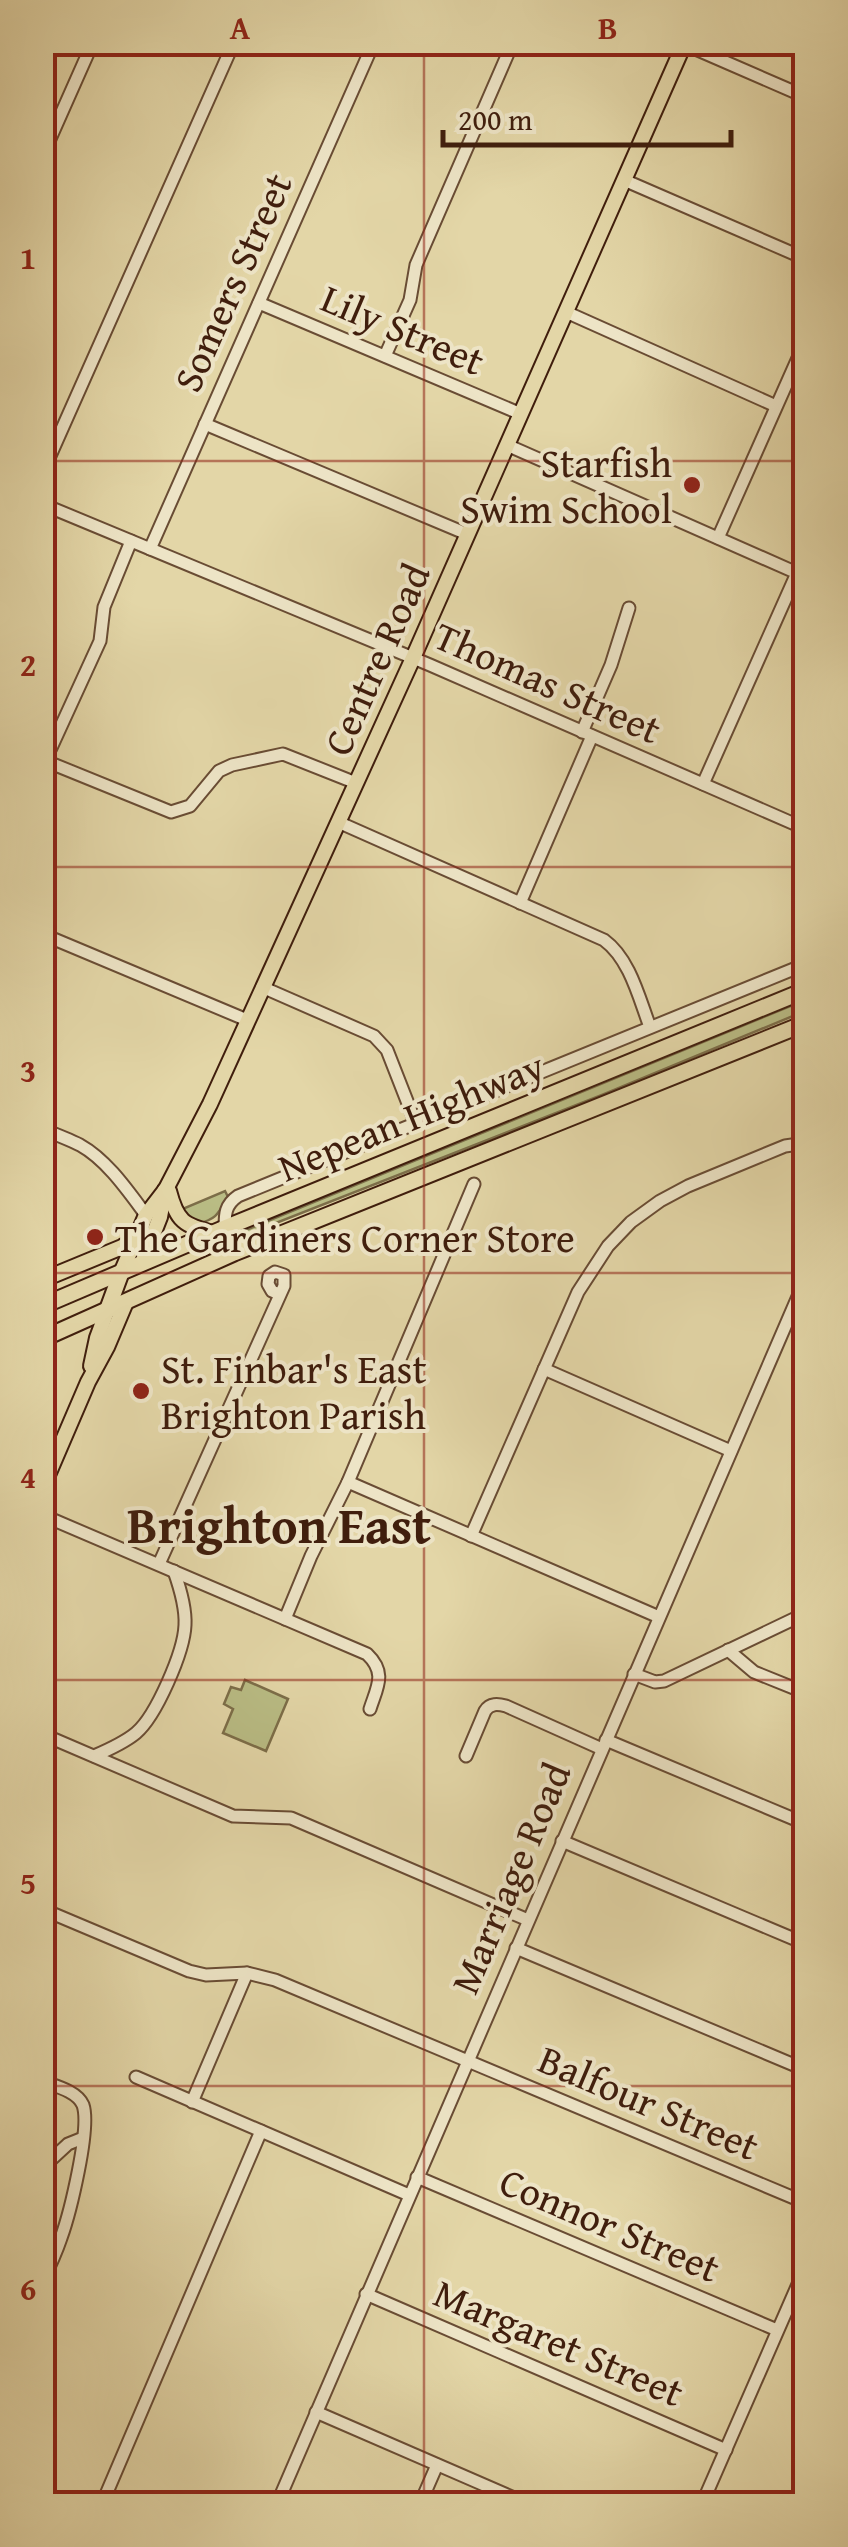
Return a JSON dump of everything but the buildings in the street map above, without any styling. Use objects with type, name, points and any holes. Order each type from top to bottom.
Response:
[{"type":"highway","name":"Nepean Highway","points":[[42,1306],[806,990]]},
{"type":"highway","name":"Nepean Highway","points":[[42,1338],[234,1253],[806,1023]]},
{"type":"highway","points":[[219,1230],[234,1253]]},
{"type":"highway","name":"Centre Road","points":[[126,1302],[142,1264]]},
{"type":"highway","name":"Centre Road","points":[[107,1311],[121,1272]]},
{"type":"main road","name":"Centre Road","points":[[121,1272],[146,1215],[167,1186],[204,1116],[248,1020],[413,658],[683,45]]},
{"type":"main road","name":"Centre Road","points":[[142,1264],[167,1186]]},
{"type":"main road","points":[[167,1186],[178,1218],[196,1228],[219,1230]]},
{"type":"main road","points":[[42,1280],[122,1248],[136,1238]]},
{"type":"main road","name":"Centre Road","points":[[42,1489],[126,1302]]},
{"type":"main road","name":"Centre Road","points":[[88,1382],[107,1311]]},
{"type":"street","points":[[42,157],[93,42]]},
{"type":"street","points":[[42,474],[234,42]]},
{"type":"street","name":"Somers Street","points":[[150,548],[374,42]]},
{"type":"street","points":[[384,356],[410,300],[419,257],[513,42]]},
{"type":"street","points":[[666,42],[683,45],[806,97]]},
{"type":"street","points":[[624,180],[806,259]]},
{"type":"street","name":"Lily Street","points":[[259,304],[521,414]]},
{"type":"street","points":[[566,312],[776,406]]},
{"type":"street","points":[[718,538],[806,340]]},
{"type":"street","points":[[205,424],[468,534]]},
{"type":"street","points":[[508,445],[797,573],[703,784]]},
{"type":"street","name":"Thomas Street","points":[[42,504],[413,658],[806,829]]},
{"type":"street","points":[[131,541],[104,607],[100,641],[42,760],[172,812],[190,806],[219,771],[283,754],[356,783]]},
{"type":"street","points":[[520,903],[587,734],[629,608]]},
{"type":"street","points":[[338,822],[609,943],[623,961],[650,1028]]},
{"type":"street","points":[[42,934],[248,1020]]},
{"type":"street","points":[[219,1230],[226,1210],[238,1196],[806,964]]},
{"type":"street","points":[[262,987],[374,1036],[387,1050],[416,1124]]},
{"type":"street","points":[[42,1129],[82,1146],[132,1194],[146,1215]]},
{"type":"street","points":[[471,1536],[587,1274],[608,1246],[630,1222],[688,1186],[790,1145],[806,1146]]},
{"type":"street","points":[[285,1618],[348,1482],[474,1184]]},
{"type":"street","points":[[132,1194],[154,1196],[167,1186]]},
{"type":"street","name":"Marriage Road","points":[[277,2504],[806,1278]]},
{"type":"street","points":[[159,1564],[279,1294]]},
{"type":"street","points":[[544,1368],[730,1451]]},
{"type":"street","points":[[348,1482],[659,1617]]},
{"type":"street","points":[[42,1515],[362,1651],[372,1658],[379,1671],[370,1710]]},
{"type":"street","points":[[94,1756],[136,1734],[151,1716],[178,1655],[185,1627],[174,1570]]},
{"type":"street","points":[[634,1674],[664,1682],[806,1610]]},
{"type":"street","points":[[728,1650],[754,1672],[806,1693]]},
{"type":"street","points":[[466,1756],[485,1711],[497,1704],[806,1824]]},
{"type":"street","points":[[42,1734],[236,1817],[292,1818],[528,1920]]},
{"type":"street","points":[[562,1841],[806,1944]]},
{"type":"street","name":"Balfour Street","points":[[42,1909],[188,1971],[246,1973],[275,1980],[806,2204]]},
{"type":"street","points":[[516,1948],[806,2070]]},
{"type":"street","points":[[192,2102],[246,1973]]},
{"type":"street","points":[[136,2077],[409,2195]]},
{"type":"street","points":[[42,2081],[70,2092],[80,2100],[84,2114],[81,2153],[60,2242],[42,2282]]},
{"type":"street","points":[[102,2504],[261,2131]]},
{"type":"street","points":[[42,2168],[68,2144],[83,2138]]},
{"type":"street","points":[[54,2159],[81,2153]]},
{"type":"street","name":"Connor Street","points":[[417,2177],[778,2330]]},
{"type":"street","points":[[702,2504],[806,2266]]},
{"type":"street","name":"Margaret Street","points":[[366,2294],[726,2450]]},
{"type":"street","points":[[792,2296],[806,2301]]},
{"type":"street","points":[[316,2412],[528,2504]]},
{"type":"street","points":[[420,2504],[437,2464]]},
{"type":"green space","points":[[805,1000],[805,1011],[602,1095],[243,1236],[236,1234]]},
{"type":"green space","points":[[225,1191],[228,1197],[209,1220],[197,1224],[180,1210]]},
{"type":"green space","points":[[245,1680],[288,1699],[266,1751],[223,1733],[233,1709],[224,1704],[231,1687],[241,1690]]},
{"type":"place","name":"Starfish Swim School","points":[[692,485]]},
{"type":"place","name":"The Gardiners Corner Store","points":[[95,1237]]},
{"type":"place","name":"St. Finbar's East Brighton Parish","points":[[141,1391]]},
{"type":"district","name":"Brighton East","points":[[279,1524]]}]
